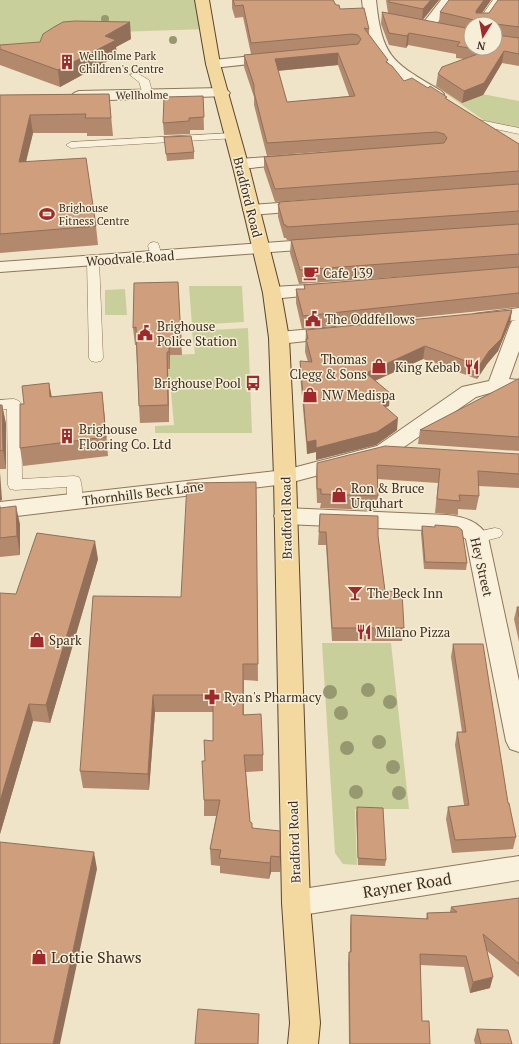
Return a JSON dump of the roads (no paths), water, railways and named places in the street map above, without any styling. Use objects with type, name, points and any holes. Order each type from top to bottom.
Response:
[{"type":"main road","name":"Bradford Road","points":[[202,0],[213,64],[222,93],[272,293],[278,338],[285,477],[296,903],[305,1023],[303,1044]]},
{"type":"street","points":[[369,0],[378,17],[376,38],[382,54],[448,103]]},
{"type":"street","points":[[427,27],[448,0]]},
{"type":"street","points":[[413,24],[442,30]]},
{"type":"street","points":[[213,64],[290,57]]},
{"type":"street","name":"Wellholme","points":[[61,97],[222,93]]},
{"type":"street","points":[[473,119],[516,138]]},
{"type":"street","points":[[240,164],[310,159]]},
{"type":"street","points":[[252,210],[323,205]]},
{"type":"street","name":"Woodvale Road","points":[[0,267],[93,260],[155,251],[260,249],[338,243]]},
{"type":"street","points":[[272,293],[344,287]]},
{"type":"street","points":[[465,320],[519,314]]},
{"type":"street","points":[[497,385],[519,325]]},
{"type":"street","points":[[278,338],[348,331]]},
{"type":"street","points":[[384,451],[469,392],[497,385],[519,386]]},
{"type":"street","points":[[384,451],[416,453]]},
{"type":"street","name":"Thornhills Beck Lane","points":[[0,510],[285,477],[384,451]]},
{"type":"street","name":"Hey Street","points":[[286,516],[442,523],[470,529],[474,532],[486,535],[519,741]]},
{"type":"street","name":"Rayner Road","points":[[296,903],[519,868]]},
{"type":"lane","points":[[487,16],[498,0]]},
{"type":"lane","points":[[135,75],[144,80],[148,95]]},
{"type":"lane","points":[[71,145],[232,136]]},
{"type":"lane","points":[[93,260],[96,358]]},
{"type":"lane","points":[[0,405],[14,404],[15,485],[74,481],[74,502]]},
{"type":"place","name":"Wellholme Park Children's Centre","points":[[67,62]]},
{"type":"place","name":"Brighouse Fitness Centre","points":[[47,214]]},
{"type":"place","name":"Cafe 139","points":[[311,273]]},
{"type":"place","name":"The Oddfellows","points":[[313,319]]},
{"type":"place","name":"Brighouse Police Station","points":[[145,333]]},
{"type":"place","name":"Thomas Clegg & Sons","points":[[379,366]]},
{"type":"place","name":"King Kebab","points":[[472,367]]},
{"type":"place","name":"Brighouse Pool","points":[[253,383]]},
{"type":"place","name":"NW Medispa","points":[[310,395]]},
{"type":"place","name":"Brighouse Flooring Co. Ltd","points":[[67,436]]},
{"type":"place","name":"Ron & Bruce Urquhart","points":[[339,495]]},
{"type":"place","name":"The Beck Inn","points":[[355,593]]},
{"type":"place","name":"Milano Pizza","points":[[364,632]]},
{"type":"place","name":"Spark","points":[[37,640]]},
{"type":"place","name":"Ryan's Pharmacy","points":[[212,697]]},
{"type":"place","name":"Lottie Shaws","points":[[39,957]]}]
